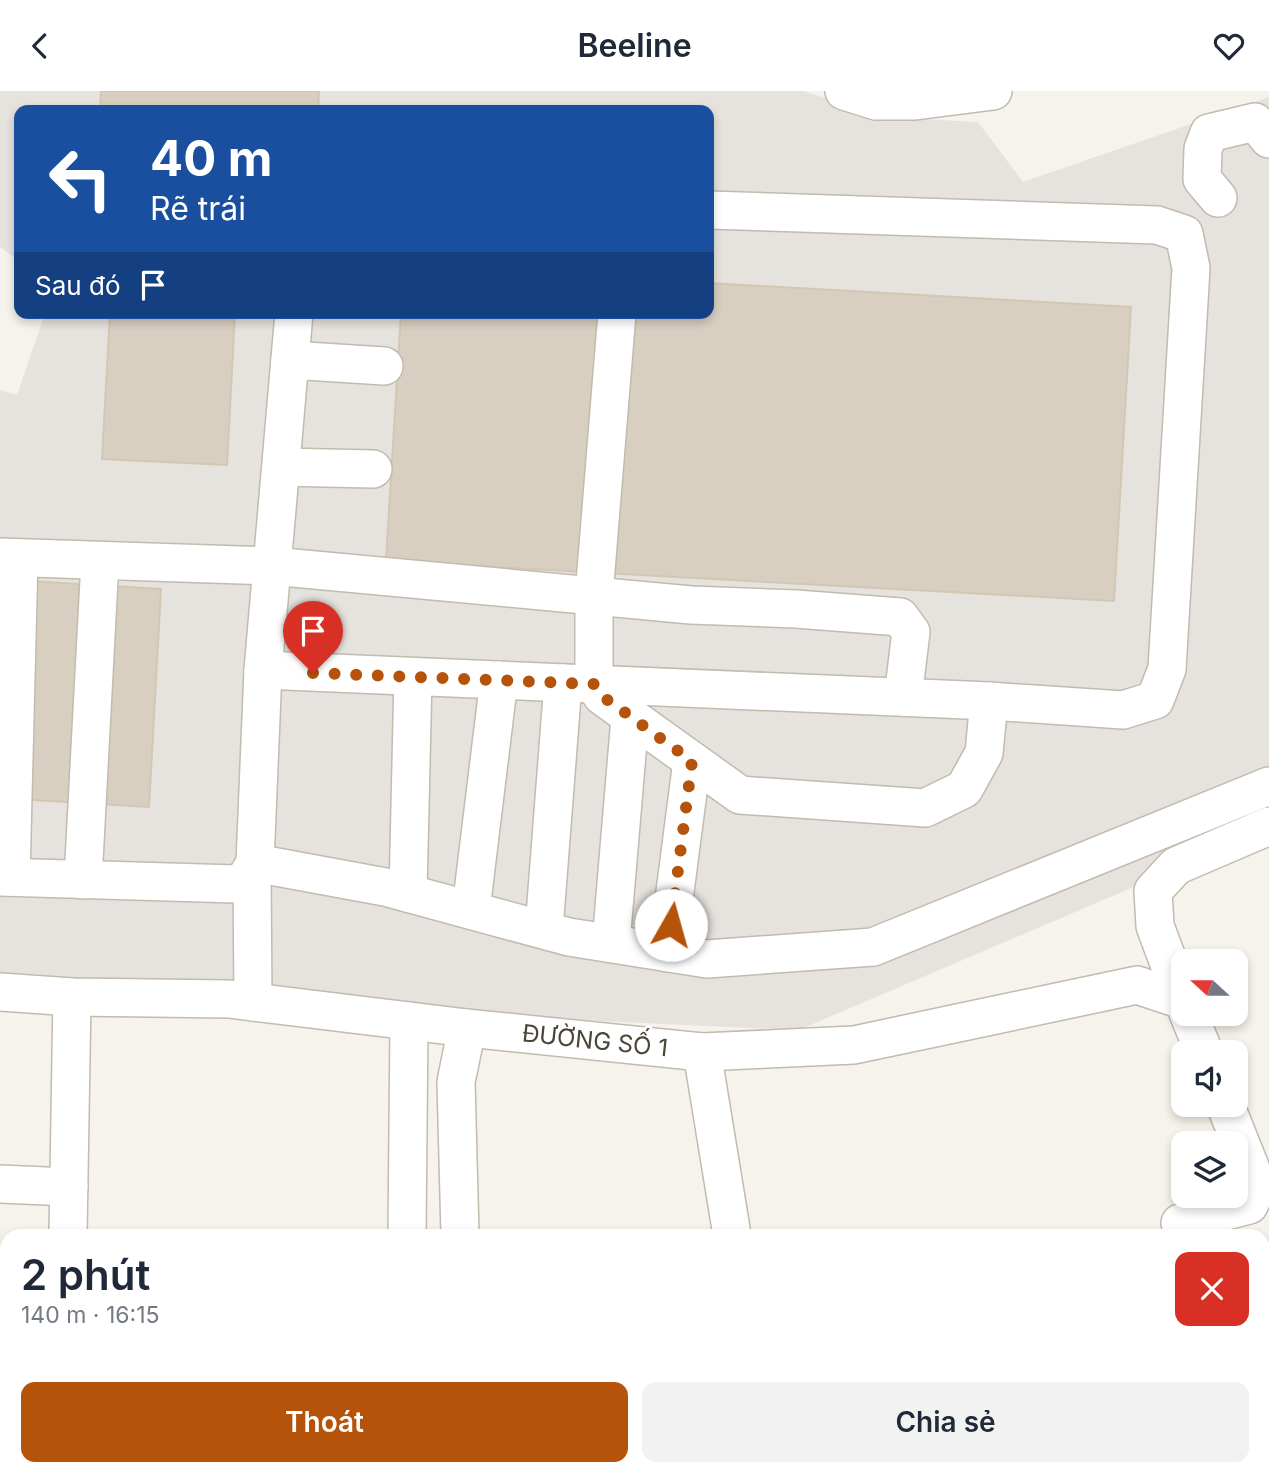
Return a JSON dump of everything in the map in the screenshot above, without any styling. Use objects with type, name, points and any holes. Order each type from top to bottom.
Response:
[{"type":"street","points":[[844,91],[876,101],[993,91]]},
{"type":"street","points":[[1217,198],[1202,179],[1203,149],[1209,134],[1255,122],[1269,139]]},
{"type":"street","points":[[263,670],[1123,709],[1156,700],[1167,669],[1169,642],[1191,268],[1184,234],[1157,225],[714,210]]},
{"type":"street","points":[[253,1002],[253,867],[263,670],[293,319]]},
{"type":"street","points":[[544,929],[594,595],[617,319]]},
{"type":"street","points":[[290,360],[384,366]]},
{"type":"street","points":[[281,467],[373,469]]},
{"type":"street","points":[[253,867],[236,884],[6,877],[10,558],[272,566],[691,605],[900,617],[911,632],[904,697]]},
{"type":"street","points":[[83,880],[100,561]]},
{"type":"street","points":[[408,893],[414,677]]},
{"type":"street","points":[[471,909],[499,680]]},
{"type":"street","points":[[579,684],[602,696],[740,795],[925,808],[964,789],[984,753],[989,701]]},
{"type":"street","points":[[611,943],[629,717]]},
{"type":"street","points":[[667,953],[692,761]]},
{"type":"street","points":[[253,867],[408,893],[569,937],[707,959],[873,947],[1269,786]]},
{"type":"street","points":[[1171,968],[1155,926],[1153,891],[1176,866],[1269,826]]},
{"type":"street","name":"ĐƯỜNG SỐ 1","points":[[0,992],[72,997],[229,999],[467,1028],[702,1052],[854,1045],[1137,985],[1171,996]]},
{"type":"street","points":[[68,1229],[72,997]]},
{"type":"street","points":[[407,1229],[410,1021]]},
{"type":"street","points":[[460,1229],[456,1082],[467,1028]]},
{"type":"street","points":[[702,1052],[732,1229]]},
{"type":"street","points":[[1180,1223],[1249,1205],[1258,1187],[1230,1117]]},
{"type":"street","points":[[0,1184],[68,1187]]},
{"type":"shaded area","points":[[0,91],[804,91],[883,117],[978,122],[1023,182],[1269,97],[1269,829],[799,1030],[0,994],[0,390],[17,395],[43,319],[714,319],[714,105],[14,105],[14,257],[0,247]]},
{"type":"building","points":[[101,91],[319,91],[318,105],[100,105]]},
{"type":"building","points":[[714,283],[1131,307],[1114,601],[386,561],[401,319],[714,319]]},
{"type":"building","points":[[110,319],[235,319],[227,465],[102,459]]},
{"type":"building","points":[[13,580],[161,589],[149,807],[0,798]]},
{"type":"route","points":[[313,673],[594,684],[602,696],[692,761],[671,925]]}]
